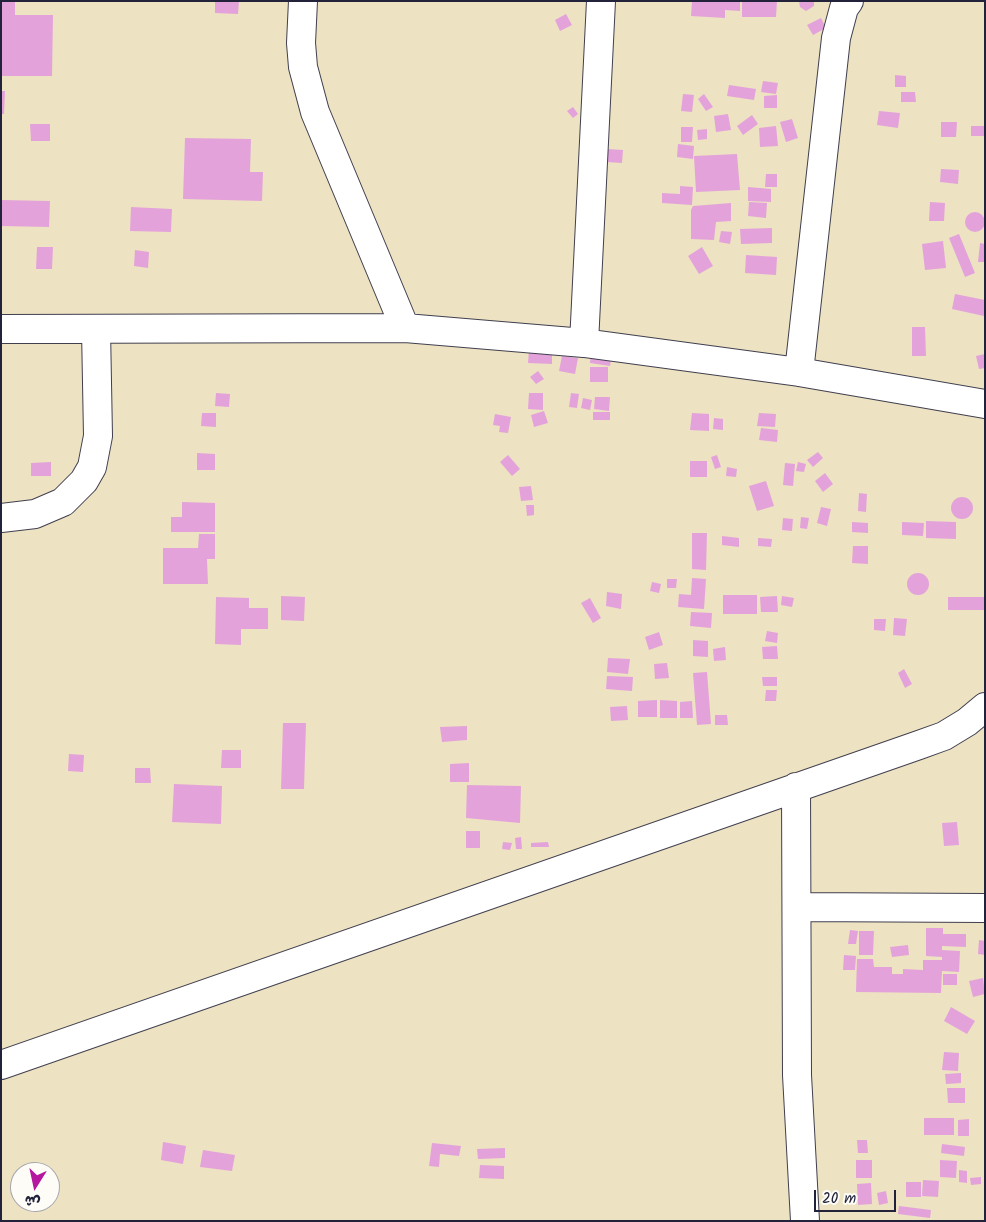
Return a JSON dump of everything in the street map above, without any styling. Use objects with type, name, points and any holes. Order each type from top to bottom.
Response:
[{"type":"street","points":[[303,1],[301,43],[303,67],[312,105],[405,328]]},
{"type":"street","points":[[584,343],[601,1]]},
{"type":"street","points":[[799,372],[836,38],[844,8],[848,1]]},
{"type":"street","points":[[1,329],[405,328],[584,343],[799,372],[985,404]]},
{"type":"street","points":[[1,518],[35,514],[63,502],[84,481],[92,467],[98,436],[96,329]]},
{"type":"street","points":[[1,1065],[944,736],[967,722],[985,707]]},
{"type":"street","points":[[796,787],[797,1075],[805,1221]]},
{"type":"street","points":[[797,907],[985,908]]},
{"type":"building","points":[[1,1],[15,1],[15,15],[53,15],[52,76],[1,76]]},
{"type":"building","points":[[215,1],[239,1],[238,14],[215,13]]},
{"type":"building","points":[[692,1],[740,1],[740,11],[725,10],[725,18],[691,16]]},
{"type":"building","points":[[742,1],[777,1],[776,17],[742,17]]},
{"type":"building","points":[[799,1],[814,1],[814,6],[806,11],[800,7]]},
{"type":"building","points":[[566,14],[572,25],[560,31],[555,20]]},
{"type":"building","points":[[821,18],[826,28],[813,35],[807,25]]},
{"type":"building","points":[[895,75],[906,76],[906,87],[895,87]]},
{"type":"building","points":[[763,81],[778,83],[776,94],[761,92]]},
{"type":"building","points":[[729,85],[756,89],[754,100],[727,96]]},
{"type":"building","points":[[1,91],[5,91],[4,114],[1,114]]},
{"type":"building","points":[[901,92],[915,92],[916,102],[901,102]]},
{"type":"building","points":[[683,94],[694,95],[692,112],[681,111]]},
{"type":"building","points":[[704,94],[713,107],[706,111],[698,99]]},
{"type":"building","points":[[777,95],[777,108],[764,108],[764,96]]},
{"type":"building","points":[[573,107],[578,114],[573,118],[567,111]]},
{"type":"building","points":[[879,111],[900,113],[898,128],[877,125]]},
{"type":"building","points":[[728,114],[731,130],[716,132],[714,116]]},
{"type":"building","points":[[752,115],[758,124],[743,135],[737,126]]},
{"type":"building","points":[[792,119],[798,138],[786,142],[780,122]]},
{"type":"building","points":[[941,122],[957,122],[956,137],[941,137]]},
{"type":"building","points":[[30,124],[50,124],[50,141],[31,141]]},
{"type":"building","points":[[776,126],[778,146],[760,147],[759,128]]},
{"type":"building","points":[[971,126],[985,126],[985,136],[971,136]]},
{"type":"building","points":[[681,127],[693,127],[692,142],[681,142]]},
{"type":"building","points":[[707,129],[707,139],[698,140],[697,130]]},
{"type":"building","points":[[185,138],[251,139],[250,172],[263,172],[262,201],[183,199]]},
{"type":"building","points":[[678,144],[694,146],[693,159],[677,157]]},
{"type":"building","points":[[607,149],[623,150],[622,163],[606,162]]},
{"type":"building","points":[[737,154],[740,190],[696,192],[694,156]]},
{"type":"building","points":[[941,169],[959,170],[958,184],[940,182]]},
{"type":"building","points":[[766,174],[777,174],[777,187],[765,187]]},
{"type":"building","points":[[680,186],[693,187],[692,205],[662,203],[662,193],[680,194]]},
{"type":"building","points":[[748,187],[771,189],[771,202],[748,201]]},
{"type":"building","points":[[1,200],[50,201],[49,227],[1,226]]},
{"type":"building","points":[[749,202],[767,203],[766,218],[748,216]]},
{"type":"building","points":[[930,202],[945,203],[944,221],[929,221]]},
{"type":"building","points":[[731,203],[731,221],[716,222],[714,240],[691,239],[691,210],[693,206]]},
{"type":"building","points":[[131,207],[172,209],[171,232],[130,231]]},
{"type":"building","points":[[975,212],[982,215],[985,222],[982,229],[975,232],[968,229],[965,222],[968,215]]},
{"type":"building","points":[[772,228],[772,243],[741,244],[740,229]]},
{"type":"building","points":[[721,231],[732,232],[730,244],[719,242]]},
{"type":"building","points":[[959,234],[975,273],[965,277],[949,238]]},
{"type":"building","points":[[943,241],[946,268],[925,270],[922,244]]},
{"type":"building","points":[[980,243],[985,244],[985,262],[978,262]]},
{"type":"building","points":[[37,247],[53,247],[52,269],[36,269]]},
{"type":"building","points":[[702,247],[713,266],[699,274],[688,256]]},
{"type":"building","points":[[135,250],[149,252],[148,268],[134,266]]},
{"type":"building","points":[[746,255],[777,257],[776,275],[745,273]]},
{"type":"building","points":[[955,294],[985,300],[984,316],[952,309]]},
{"type":"building","points":[[912,327],[925,327],[926,356],[912,356]]},
{"type":"building","points":[[529,350],[552,352],[552,364],[528,363]]},
{"type":"building","points":[[591,350],[612,352],[610,366],[590,363]]},
{"type":"building","points":[[985,354],[985,368],[979,369],[976,356]]},
{"type":"building","points":[[562,356],[578,358],[575,374],[559,371]]},
{"type":"building","points":[[590,367],[608,367],[608,382],[590,382]]},
{"type":"building","points":[[538,371],[544,379],[536,384],[530,377]]},
{"type":"building","points":[[216,393],[230,394],[229,407],[215,406]]},
{"type":"building","points":[[529,393],[543,393],[543,410],[528,409]]},
{"type":"building","points":[[571,393],[579,394],[577,408],[569,407]]},
{"type":"building","points":[[595,397],[610,397],[609,411],[594,409]]},
{"type":"building","points":[[583,398],[592,400],[590,410],[581,408]]},
{"type":"building","points":[[544,411],[548,423],[534,427],[531,415]]},
{"type":"building","points":[[593,412],[610,412],[610,420],[593,420]]},
{"type":"building","points":[[202,413],[216,413],[216,427],[201,426]]},
{"type":"building","points":[[692,413],[709,414],[709,431],[690,430]]},
{"type":"building","points":[[759,413],[776,414],[775,427],[757,426]]},
{"type":"building","points":[[495,414],[511,417],[508,433],[499,432],[500,426],[493,425]]},
{"type":"building","points":[[714,418],[723,419],[723,430],[713,429]]},
{"type":"building","points":[[761,428],[778,430],[777,442],[759,440]]},
{"type":"building","points":[[818,452],[823,458],[813,467],[807,460]]},
{"type":"building","points":[[197,453],[215,454],[215,470],[197,470]]},
{"type":"building","points":[[508,455],[520,469],[512,476],[500,462]]},
{"type":"building","points":[[717,455],[721,467],[715,469],[711,457]]},
{"type":"building","points":[[690,461],[707,461],[707,477],[690,477]]},
{"type":"building","points":[[51,462],[51,476],[31,476],[31,463]]},
{"type":"building","points":[[798,462],[806,464],[804,472],[796,471]]},
{"type":"building","points":[[785,463],[795,464],[793,486],[783,485]]},
{"type":"building","points":[[727,467],[737,469],[736,477],[726,476]]},
{"type":"building","points":[[825,473],[833,484],[823,492],[815,481]]},
{"type":"building","points":[[766,481],[774,506],[757,511],[749,486]]},
{"type":"building","points":[[531,486],[533,500],[521,501],[519,487]]},
{"type":"building","points":[[859,493],[867,494],[866,512],[858,511]]},
{"type":"building","points":[[962,497],[970,500],[973,508],[970,516],[962,519],[954,516],[951,508],[954,500]]},
{"type":"building","points":[[182,502],[215,503],[215,532],[171,532],[171,517],[182,517]]},
{"type":"building","points":[[526,505],[534,505],[534,515],[527,516]]},
{"type":"building","points":[[821,507],[831,509],[827,526],[817,523]]},
{"type":"building","points":[[801,517],[809,518],[807,529],[800,528]]},
{"type":"building","points":[[783,518],[793,519],[792,531],[782,530]]},
{"type":"building","points":[[926,521],[956,522],[956,539],[926,538]]},
{"type":"building","points":[[852,522],[868,523],[868,533],[852,532]]},
{"type":"building","points":[[902,522],[924,523],[923,536],[902,535]]},
{"type":"building","points":[[692,533],[707,533],[706,570],[692,569]]},
{"type":"building","points":[[199,534],[215,534],[215,559],[207,559],[208,584],[163,584],[163,548],[198,548]]},
{"type":"building","points":[[722,536],[739,538],[739,547],[722,545]]},
{"type":"building","points":[[758,538],[772,539],[771,547],[758,546]]},
{"type":"building","points":[[853,546],[868,546],[868,564],[852,563]]},
{"type":"building","points":[[918,573],[926,576],[929,584],[926,592],[918,595],[910,592],[907,584],[910,576]]},
{"type":"building","points":[[692,578],[706,579],[704,609],[678,607],[679,594],[691,595]]},
{"type":"building","points":[[667,579],[677,579],[676,588],[667,588]]},
{"type":"building","points":[[652,582],[661,584],[659,593],[650,591]]},
{"type":"building","points":[[607,592],[622,594],[621,609],[606,606]]},
{"type":"building","points":[[723,595],[757,595],[757,614],[723,614]]},
{"type":"building","points":[[281,596],[305,597],[304,621],[281,620]]},
{"type":"building","points":[[777,596],[778,612],[761,612],[760,597]]},
{"type":"building","points":[[782,596],[794,598],[792,607],[781,605]]},
{"type":"building","points":[[216,597],[249,598],[249,608],[268,608],[268,629],[241,629],[241,645],[215,644]]},
{"type":"building","points":[[948,597],[985,597],[985,610],[948,610]]},
{"type":"building","points":[[590,598],[601,618],[593,623],[581,603]]},
{"type":"building","points":[[691,612],[712,613],[711,628],[690,626]]},
{"type":"building","points":[[894,618],[907,619],[905,636],[893,635]]},
{"type":"building","points":[[874,619],[886,619],[885,631],[874,630]]},
{"type":"building","points":[[767,631],[778,633],[777,643],[765,641]]},
{"type":"building","points":[[659,632],[663,645],[649,650],[645,637]]},
{"type":"building","points":[[693,640],[708,641],[708,657],[693,656]]},
{"type":"building","points":[[777,646],[778,659],[763,659],[762,647]]},
{"type":"building","points":[[725,647],[726,660],[714,661],[713,649]]},
{"type":"building","points":[[608,658],[630,659],[628,674],[607,672]]},
{"type":"building","points":[[667,663],[669,678],[655,679],[654,664]]},
{"type":"building","points":[[904,669],[912,684],[905,688],[898,673]]},
{"type":"building","points":[[707,672],[711,724],[697,725],[693,673]]},
{"type":"building","points":[[607,676],[633,677],[632,691],[606,689]]},
{"type":"building","points":[[762,677],[777,677],[777,686],[763,686]]},
{"type":"building","points":[[766,690],[777,690],[776,701],[765,701]]},
{"type":"building","points":[[657,700],[657,717],[638,717],[638,701]]},
{"type":"building","points":[[660,700],[677,701],[677,718],[660,718]]},
{"type":"building","points":[[692,701],[693,718],[680,718],[680,702]]},
{"type":"building","points":[[627,706],[628,720],[611,721],[610,707]]},
{"type":"building","points":[[715,715],[727,715],[728,725],[715,725]]},
{"type":"building","points":[[283,723],[306,723],[304,789],[281,789]]},
{"type":"building","points":[[467,726],[467,740],[442,742],[440,727]]},
{"type":"building","points":[[222,750],[241,750],[241,768],[221,768]]},
{"type":"building","points":[[69,754],[84,755],[83,772],[68,771]]},
{"type":"building","points":[[469,763],[469,782],[450,782],[450,764]]},
{"type":"building","points":[[135,768],[150,768],[151,783],[135,783]]},
{"type":"building","points":[[174,784],[222,786],[221,824],[172,822]]},
{"type":"building","points":[[467,785],[521,786],[520,823],[466,818]]},
{"type":"building","points":[[957,822],[959,845],[944,846],[942,823]]},
{"type":"building","points":[[466,831],[480,831],[480,848],[466,848]]},
{"type":"building","points":[[521,837],[522,849],[516,849],[515,838]]},
{"type":"building","points":[[503,842],[512,843],[510,850],[502,849]]},
{"type":"building","points":[[548,842],[549,847],[531,847],[531,843]]},
{"type":"building","points":[[926,928],[943,928],[943,934],[966,934],[966,947],[942,946],[942,950],[960,951],[959,972],[942,971],[941,993],[856,992],[857,959],[873,959],[874,967],[892,967],[892,974],[903,974],[903,969],[923,970],[923,960],[942,960],[942,957],[926,956]]},
{"type":"building","points":[[850,930],[858,931],[856,944],[848,944]]},
{"type":"building","points":[[859,931],[874,931],[873,955],[859,955]]},
{"type":"building","points":[[979,940],[985,941],[985,955],[978,954]]},
{"type":"building","points":[[908,945],[909,955],[892,957],[890,947]]},
{"type":"building","points":[[844,955],[856,956],[855,970],[843,970]]},
{"type":"building","points":[[943,974],[957,974],[957,985],[943,985]]},
{"type":"building","points":[[983,978],[985,994],[973,997],[969,981]]},
{"type":"building","points":[[951,1007],[975,1021],[967,1034],[944,1021]]},
{"type":"building","points":[[944,1052],[959,1053],[958,1071],[942,1070]]},
{"type":"building","points":[[961,1073],[961,1083],[946,1084],[945,1074]]},
{"type":"building","points":[[947,1088],[965,1088],[965,1103],[948,1103]]},
{"type":"building","points":[[924,1118],[954,1118],[954,1135],[924,1135]]},
{"type":"building","points":[[969,1119],[969,1136],[958,1136],[958,1120]]},
{"type":"building","points":[[857,1140],[867,1140],[868,1153],[858,1153]]},
{"type":"building","points":[[163,1142],[186,1146],[183,1164],[161,1160]]},
{"type":"building","points":[[432,1143],[461,1146],[459,1156],[440,1154],[439,1167],[429,1166]]},
{"type":"building","points":[[942,1144],[965,1147],[964,1156],[941,1153]]},
{"type":"building","points":[[505,1148],[505,1158],[478,1159],[477,1149]]},
{"type":"building","points":[[203,1150],[235,1155],[232,1171],[200,1167]]},
{"type":"building","points":[[856,1160],[872,1160],[872,1178],[856,1178]]},
{"type":"building","points":[[940,1160],[957,1161],[956,1178],[940,1177]]},
{"type":"building","points":[[480,1165],[504,1166],[504,1179],[479,1178]]},
{"type":"building","points":[[959,1170],[967,1171],[967,1183],[959,1182]]},
{"type":"building","points":[[981,1177],[981,1184],[971,1185],[970,1178]]},
{"type":"building","points":[[923,1180],[939,1181],[938,1197],[922,1196]]},
{"type":"building","points":[[906,1182],[921,1182],[921,1197],[906,1197]]},
{"type":"building","points":[[871,1183],[872,1204],[858,1205],[857,1184]]},
{"type":"building","points":[[886,1191],[888,1203],[879,1205],[877,1193]]},
{"type":"building","points":[[899,1206],[931,1210],[930,1218],[898,1214]]}]
